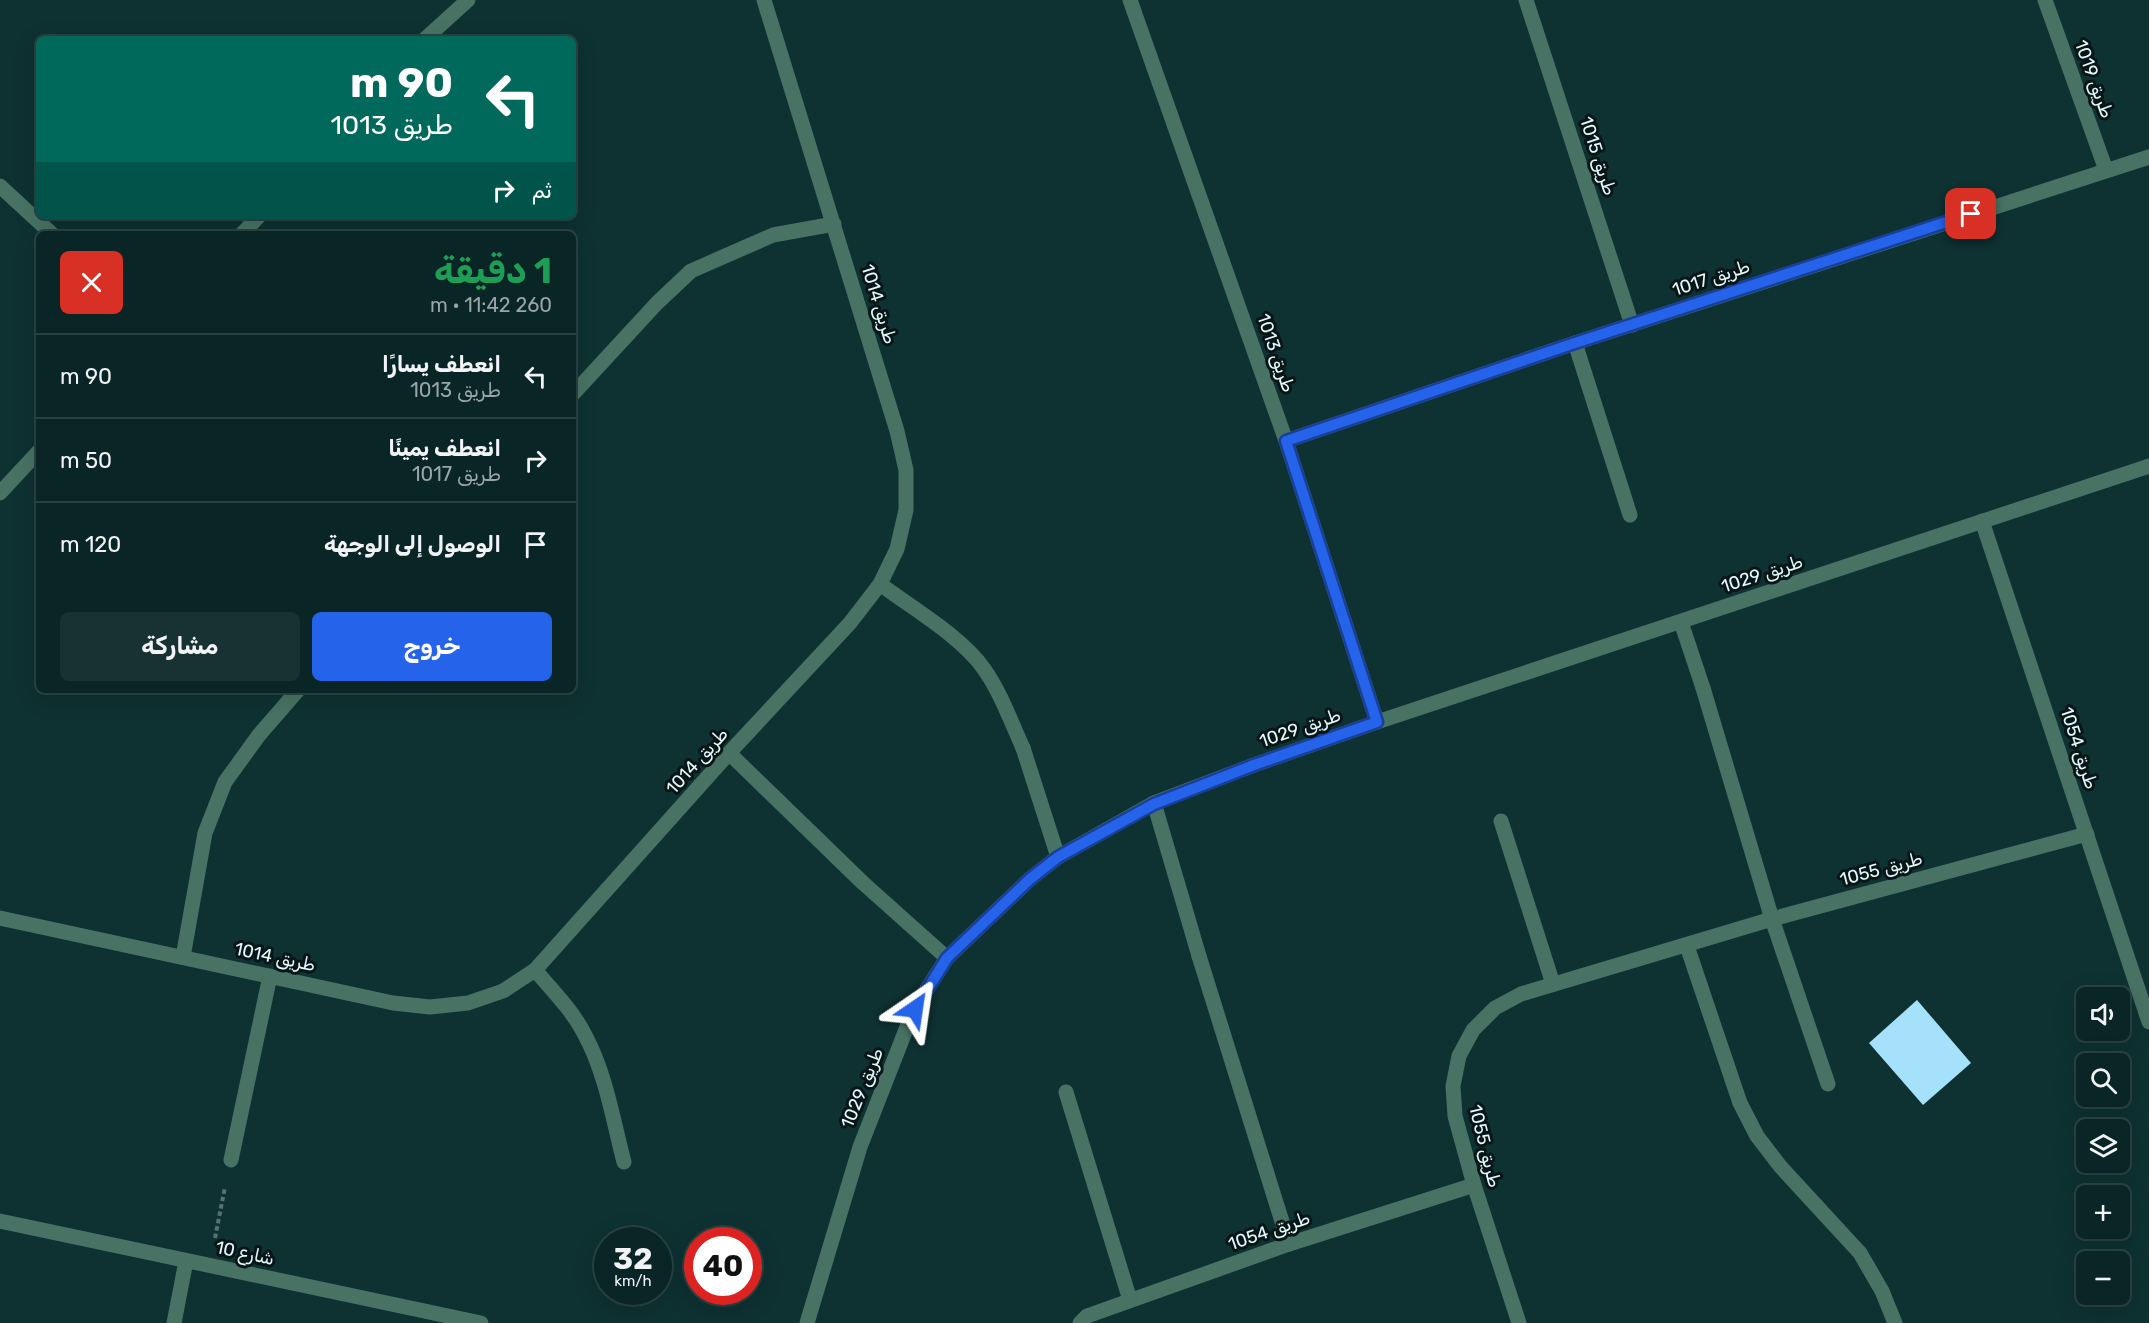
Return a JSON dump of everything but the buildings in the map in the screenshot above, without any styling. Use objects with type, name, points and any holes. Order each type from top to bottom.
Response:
[{"type":"street","points":[[428,36],[468,0]]},
{"type":"street","name":"طريق 1014","points":[[0,918],[393,1002],[430,1007],[468,1003],[503,991],[535,970],[729,753],[850,623],[880,584],[897,549],[906,510],[906,470],[897,432],[764,0]]},
{"type":"street","name":"طريق 1013","points":[[1130,0],[1286,441],[1377,722]]},
{"type":"street","name":"طريق 1015","points":[[1526,0],[1632,325]]},
{"type":"street","name":"طريق 1019","points":[[2045,0],[2106,171]]},
{"type":"street","name":"طريق 1017","points":[[1286,441],[1575,343],[2149,157]]},
{"type":"street","points":[[0,186],[49,231]]},
{"type":"street","points":[[245,231],[256,219]]},
{"type":"street","points":[[576,391],[657,303],[691,272],[773,235],[834,224]]},
{"type":"street","points":[[1575,343],[1630,515]]},
{"type":"street","points":[[0,493],[36,454]]},
{"type":"street","name":"طريق 1029","points":[[807,1323],[860,1147],[915,1009],[947,958],[1030,879],[1058,857],[1154,804],[1254,765],[1377,722],[2149,466]]},
{"type":"street","name":"طريق 1054","points":[[1982,521],[2087,834],[2143,985],[2149,1022]]},
{"type":"street","points":[[880,584],[950,636],[983,667],[995,686],[1023,748],[1058,857]]},
{"type":"street","points":[[1681,622],[1772,919],[1828,1084]]},
{"type":"street","points":[[183,957],[205,833],[225,782],[259,735],[295,693]]},
{"type":"street","points":[[729,753],[862,882],[947,958]]},
{"type":"street","points":[[1154,804],[1289,1244]]},
{"type":"street","points":[[1501,821],[1553,984]]},
{"type":"street","name":"طريق 1055","points":[[1519,1323],[1474,1185],[1455,1116],[1453,1086],[1459,1056],[1473,1030],[1495,1008],[1521,994],[1772,919],[2087,834]]},
{"type":"street","points":[[1687,946],[1740,1102],[1757,1136],[1780,1166],[1860,1253],[1882,1291],[1895,1323]]},
{"type":"street","points":[[535,970],[571,1012],[586,1036],[598,1066],[624,1162]]},
{"type":"street","points":[[231,1160],[270,976]]},
{"type":"street","points":[[1066,1092],[1130,1300]]},
{"type":"street","name":"طريق 1054","points":[[1080,1323],[1087,1316],[1289,1244],[1474,1185]]},
{"type":"street","name":"شارع 10","points":[[0,1221],[482,1323]]},
{"type":"street","points":[[174,1323],[186,1261]]},
{"type":"path","points":[[209,1265],[231,1160]]},
{"type":"route","points":[[915,1009],[947,958],[1030,879],[1058,857],[1154,804],[1254,765],[1377,722],[1286,441],[1575,343],[1971,214]]}]
